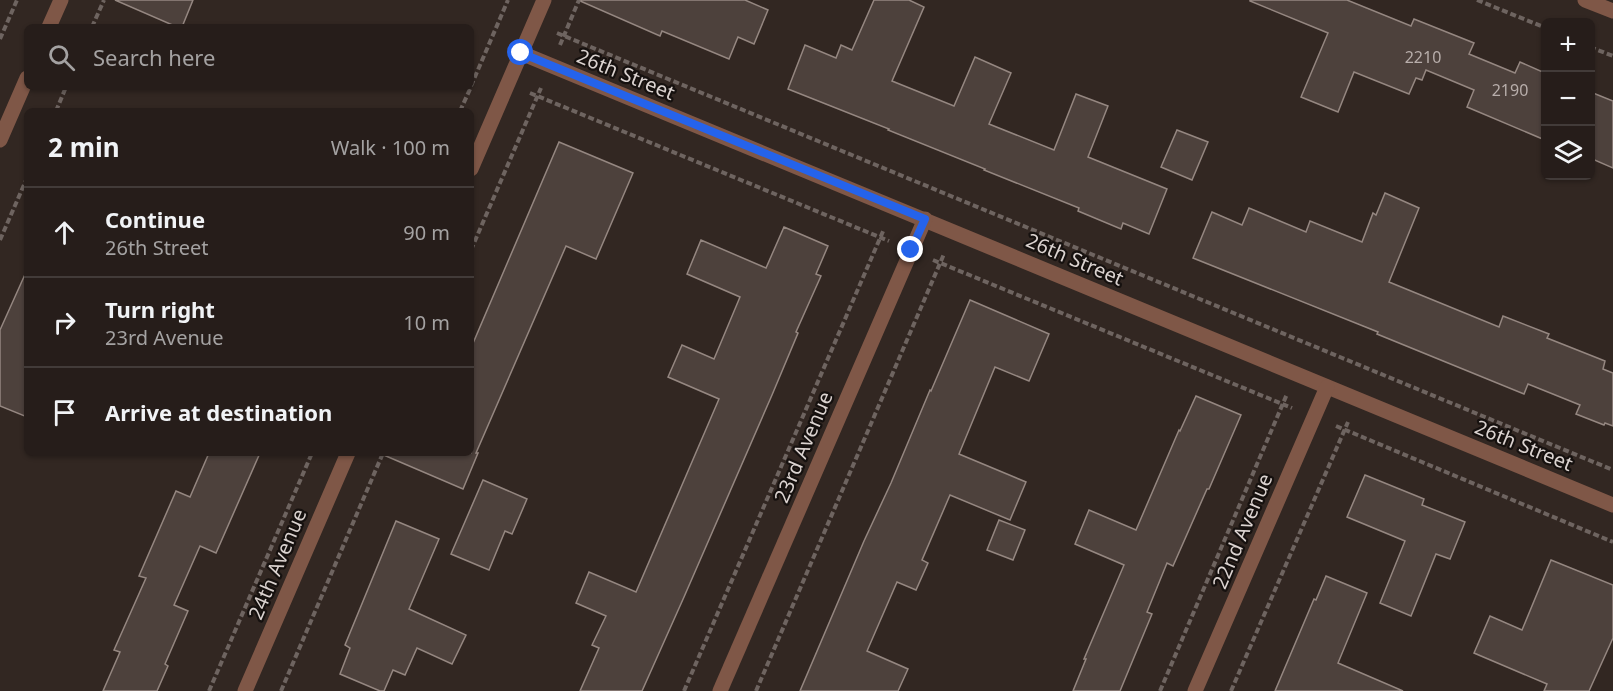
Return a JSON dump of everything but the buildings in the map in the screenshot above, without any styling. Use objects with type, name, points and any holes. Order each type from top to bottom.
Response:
[{"type":"street","points":[[50,24],[61,0]]},
{"type":"street","points":[[474,162],[544,0]]},
{"type":"street","points":[[1585,0],[1613,11]]},
{"type":"street","name":"26th Street","points":[[521,53],[1613,505]]},
{"type":"street","points":[[0,140],[24,85]]},
{"type":"street","name":"23rd Avenue","points":[[720,691],[925,219]]},
{"type":"street","name":"22nd Avenue","points":[[1195,691],[1327,387]]},
{"type":"street","name":"24th Avenue","points":[[245,691],[347,456]]},
{"type":"path","points":[[0,39],[17,0]]},
{"type":"path","points":[[93,24],[104,0]]},
{"type":"path","points":[[474,80],[508,0]]},
{"type":"path","points":[[559,46],[579,0]]},
{"type":"path","points":[[1477,0],[1541,26]]},
{"type":"path","points":[[556,33],[1613,470]]},
{"type":"path","points":[[1595,49],[1613,56]]},
{"type":"path","points":[[474,243],[541,88]]},
{"type":"path","points":[[57,108],[65,90]]},
{"type":"path","points":[[461,108],[470,90]]},
{"type":"path","points":[[528,93],[890,242]]},
{"type":"path","points":[[0,240],[24,185]]},
{"type":"path","points":[[684,691],[884,229]]},
{"type":"path","points":[[756,691],[944,254]]},
{"type":"path","points":[[932,259],[1293,409]]},
{"type":"path","points":[[1160,691],[1295,374]]},
{"type":"path","points":[[1231,691],[1357,399]]},
{"type":"path","points":[[1335,426],[1613,542]]},
{"type":"path","points":[[209,691],[311,456]]},
{"type":"path","points":[[281,691],[382,456]]},
{"type":"route","points":[[521,53],[925,219],[911,250]]}]
